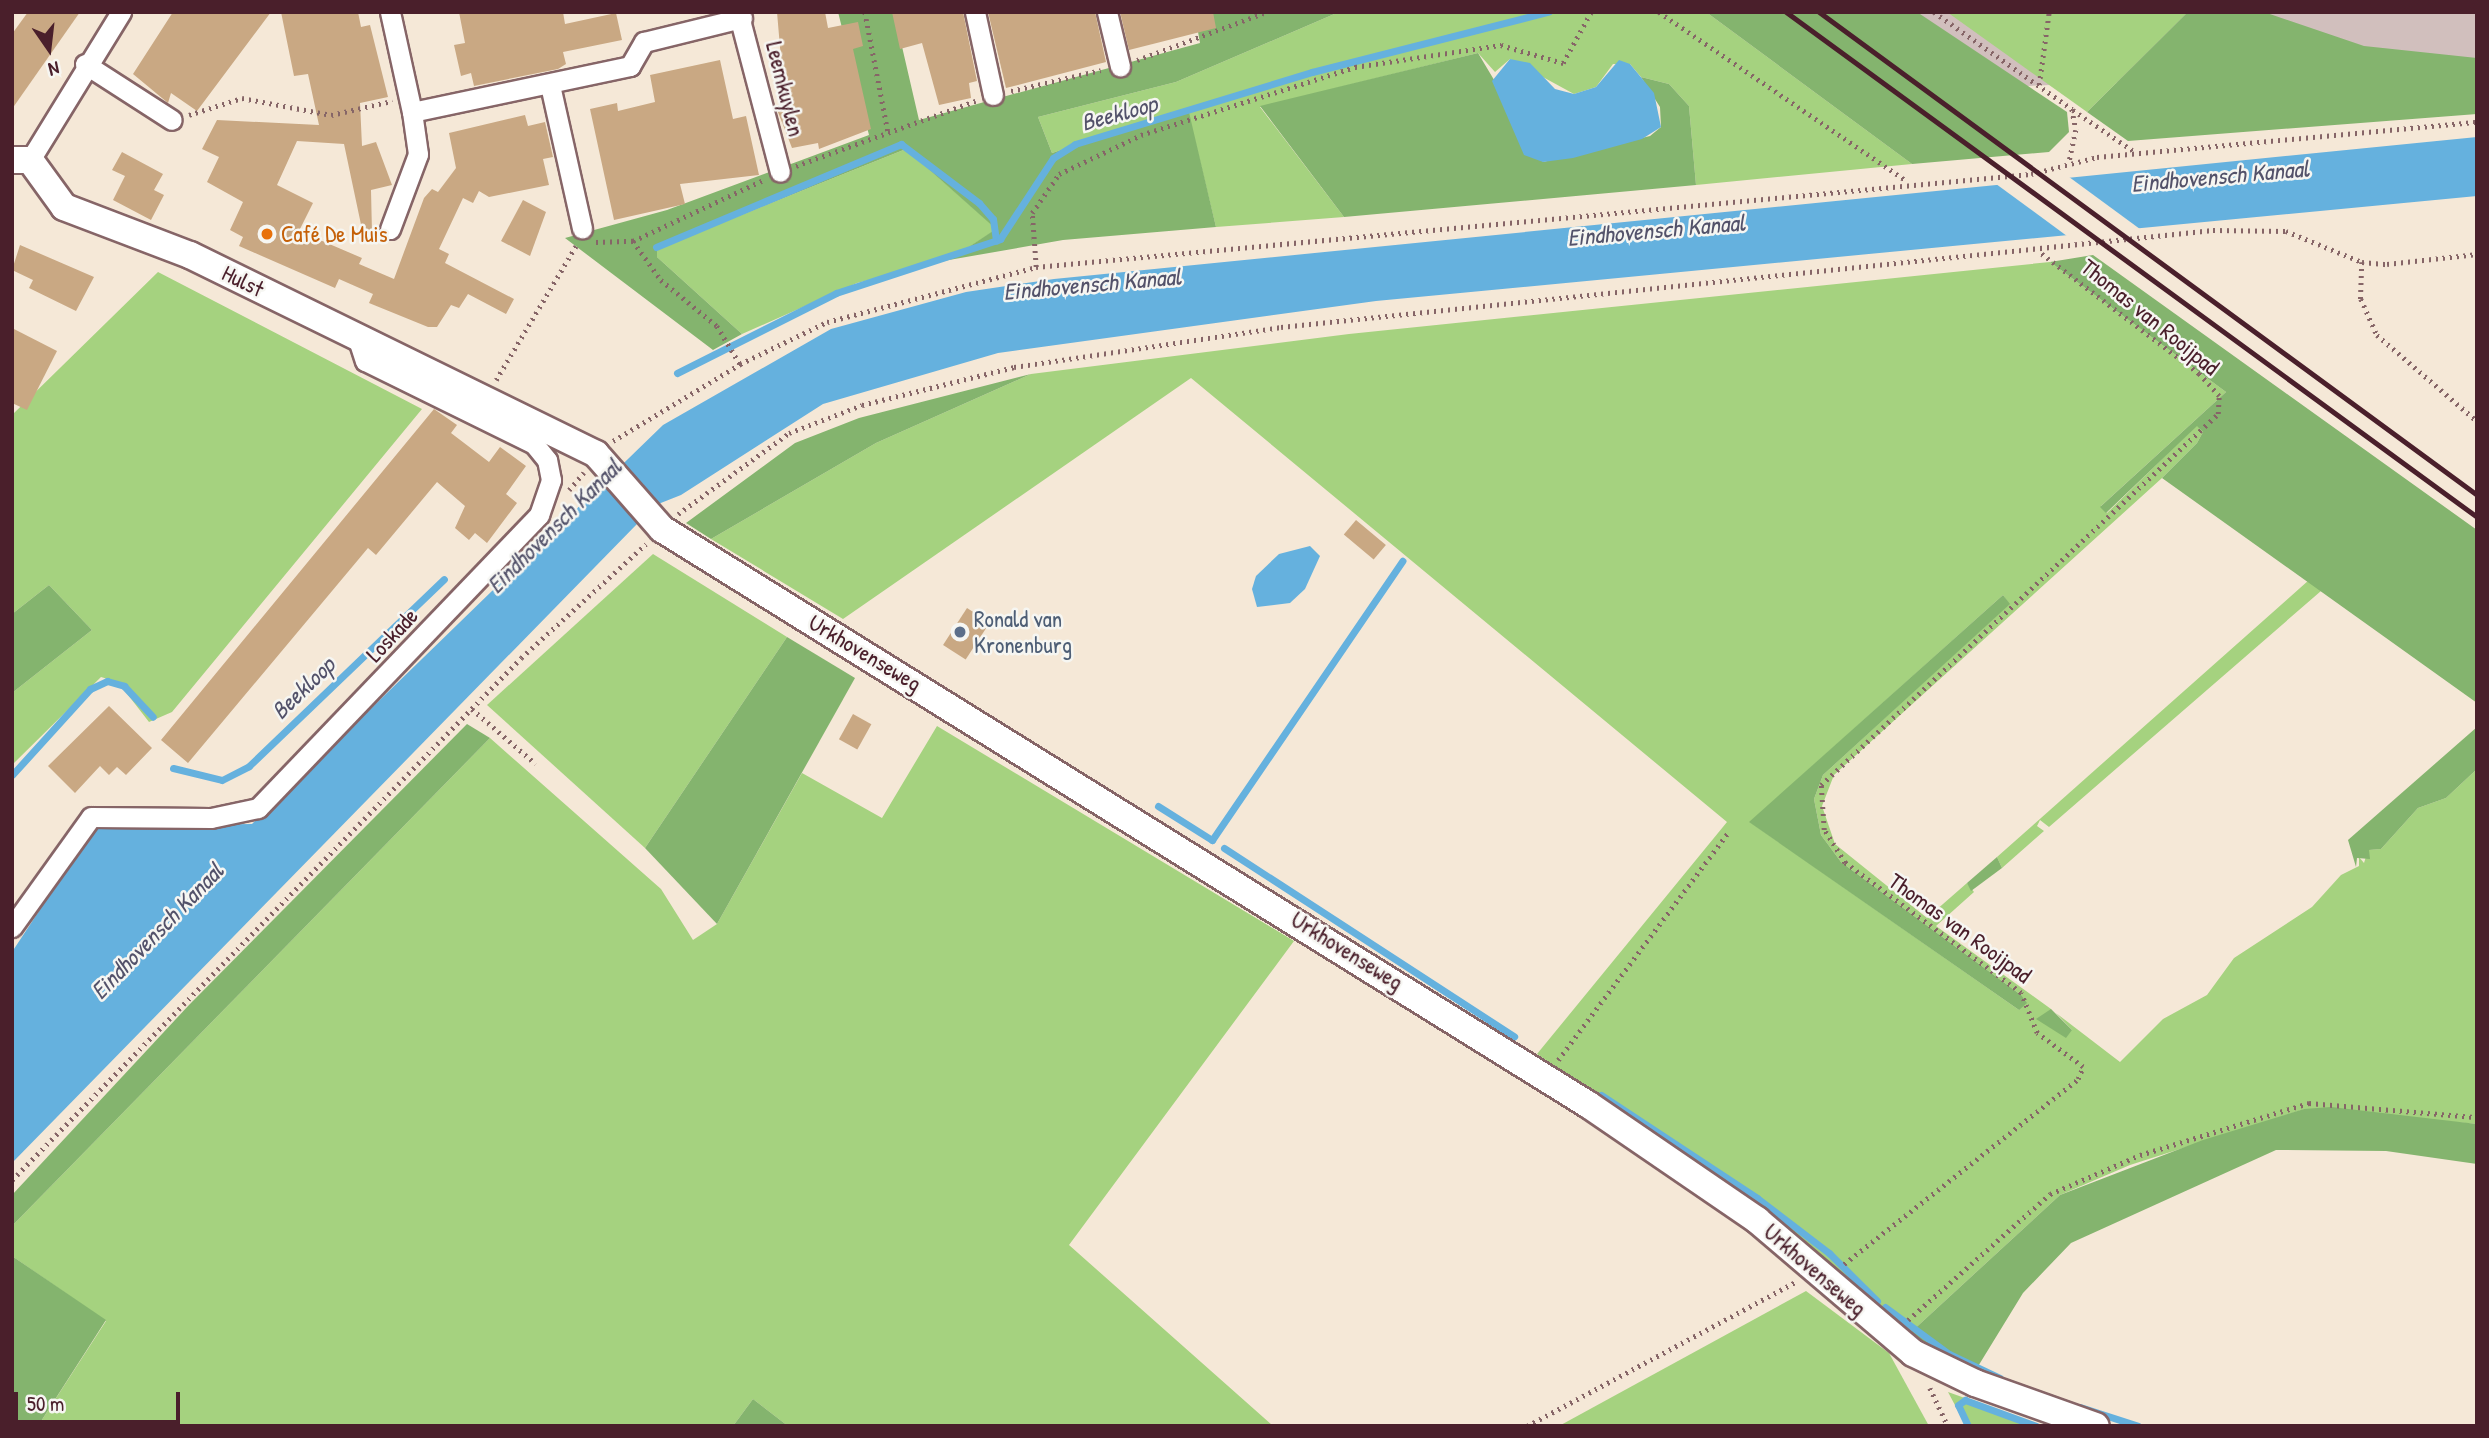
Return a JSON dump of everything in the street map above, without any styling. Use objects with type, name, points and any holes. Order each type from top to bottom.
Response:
[{"type":"street","points":[[21,160],[121,12]]},
{"type":"street","points":[[390,12],[418,154],[390,229]]},
{"type":"street","points":[[975,12],[993,95]]},
{"type":"street","points":[[1107,12],[1120,66]]},
{"type":"street","name":"Leemkuylen","points":[[410,105],[550,85],[630,66],[644,42],[740,15],[780,172]]},
{"type":"street","points":[[85,64],[172,120]]},
{"type":"street","points":[[550,85],[580,236]]},
{"type":"street","name":"Hulst","points":[[21,160],[64,207],[190,255],[601,457]]},
{"type":"street","name":"Loskade","points":[[12,927],[91,817],[211,818],[258,808],[539,515],[551,480],[547,460],[534,444],[365,361],[357,337]]},
{"type":"street","name":"Urkhovenseweg","points":[[601,457],[659,525],[1542,1075],[1706,1184],[1913,1353],[1975,1383],[2096,1426]]},
{"type":"path","points":[[865,12],[888,131]]},
{"type":"path","points":[[485,399],[580,236],[633,241],[780,172],[888,131],[993,95],[1120,66],[1267,12]]},
{"type":"path","points":[[1036,267],[1032,213],[1059,174],[1140,135],[1355,67],[1501,45],[1563,63],[1591,12]]},
{"type":"path","points":[[1659,12],[1907,182]]},
{"type":"path","points":[[1934,12],[2136,153]]},
{"type":"path","points":[[2039,86],[2049,12]]},
{"type":"path","points":[[172,120],[243,98],[331,115],[410,105]]},
{"type":"path","points":[[2069,164],[2076,130],[2072,109]]},
{"type":"path","points":[[601,457],[740,364],[882,302],[1036,267],[1907,182],[2031,174],[2069,164],[2136,153],[2477,122]]},
{"type":"path","points":[[12,1180],[472,709],[659,525],[789,433],[862,405],[1014,367],[1281,327],[2252,229],[2300,234],[2362,262],[2477,254]]},
{"type":"path","points":[[633,241],[660,280],[721,331],[740,364]]},
{"type":"path","name":"Thomas van Rooijpad","points":[[1854,1272],[1843,1263],[2078,1079],[2082,1067],[2037,1033],[2021,993],[1845,863],[1824,830],[1821,785],[2218,414],[2219,396],[2199,374],[2039,252]]},
{"type":"path","points":[[2362,262],[2361,299],[2377,335],[2477,421]]},
{"type":"path","points":[[472,709],[536,764]]},
{"type":"path","points":[[1542,1075],[1581,1035],[1728,833]]},
{"type":"path","points":[[1901,1313],[1909,1320],[2050,1194],[2233,1124],[2309,1103],[2477,1117]]},
{"type":"path","points":[[1527,1426],[1813,1269]]},
{"type":"shaded area","points":[[1885,12],[2477,12],[2477,68],[2027,86]]},
{"type":"green space","points":[[838,12],[894,12],[919,120],[1200,43],[1195,15],[1201,12],[1339,12],[1176,82],[1038,117],[1052,153],[1188,108],[1216,227],[1063,240],[949,260],[996,229],[906,149],[657,249],[657,257],[742,334],[713,350],[565,238],[667,210],[869,135]]},
{"type":"green space","points":[[1339,12],[1706,12],[1912,164],[1696,185],[1689,106],[1669,84],[1641,77],[1630,64],[1613,64],[1596,87],[1574,94],[1510,59],[1495,72],[1478,53],[1260,107],[1344,217],[1216,227],[1187,108],[1052,153],[1038,117],[1176,82]]},
{"type":"green space","points":[[1706,12],[1917,12],[2067,112],[2069,132],[2049,152],[1912,164]]},
{"type":"green space","points":[[1947,12],[2188,12],[2087,112]]},
{"type":"green space","points":[[2188,12],[2264,12],[2364,46],[2477,58],[2477,114],[2128,141],[2087,112]]},
{"type":"green space","points":[[1478,53],[1543,162],[1650,136],[1661,127],[1660,107],[1641,77],[1669,84],[1689,106],[1696,185],[1344,217],[1260,106]]},
{"type":"green space","points":[[906,149],[997,229],[949,260],[857,283],[742,334],[657,257],[657,249]]},
{"type":"green space","points":[[2093,255],[2477,530],[2477,703],[2162,478],[2197,443],[2203,432],[2197,426],[2106,513],[2100,507],[2226,392],[2050,262]]},
{"type":"green space","points":[[2050,262],[2226,392],[2101,506],[2107,513],[2197,425],[2203,432],[2197,443],[2162,478],[1834,775],[1822,806],[1835,844],[1927,918],[1967,883],[1974,892],[1936,926],[2051,1009],[2054,1030],[2072,1030],[2056,1013],[2120,1062],[2163,1019],[2207,995],[2234,958],[2312,907],[2341,875],[2359,866],[2359,857],[2364,863],[2368,850],[2381,849],[2418,808],[2446,798],[2477,769],[2477,1124],[2305,1109],[2130,1165],[2060,1195],[1909,1334],[1739,1192],[1537,1054],[1727,822],[1191,378],[843,619],[711,539],[876,443],[1031,374],[1349,334]],"holes":[[[2003,595],[2009,604],[1823,775],[1814,799],[1821,835],[1841,862],[2021,995],[2019,1010],[1750,822]]]},
{"type":"green space","points":[[158,272],[422,409],[172,712],[149,722],[118,682],[101,677],[12,765],[12,693],[92,630],[49,585],[12,614],[12,415]]},
{"type":"green space","points":[[1031,374],[876,443],[711,539],[686,523],[795,443],[859,418]]},
{"type":"green space","points":[[653,554],[787,637],[645,848],[487,705]]},
{"type":"green space","points":[[2309,580],[2321,591],[2049,827],[2040,820],[2037,826],[2044,831],[2002,868],[1997,857]]},
{"type":"green space","points":[[49,585],[92,630],[12,693],[12,614]]},
{"type":"green space","points":[[2003,595],[2010,604],[1823,775],[1814,799],[1821,835],[1841,862],[2021,995],[2027,1003],[2019,1010],[1749,822]]},
{"type":"green space","points":[[787,637],[855,678],[717,924],[645,848]]},
{"type":"green space","points":[[467,724],[490,738],[12,1226],[12,1195],[189,1005]]},
{"type":"green space","points":[[937,726],[1294,941],[1069,1245],[1273,1426],[788,1426],[753,1399],[733,1426],[38,1426],[106,1321],[12,1256],[12,1226],[490,738],[661,889],[693,940],[717,924],[802,773],[882,818]]},
{"type":"green space","points":[[2477,727],[2477,769],[2446,798],[2418,808],[2381,849],[2369,850],[2370,859],[2357,858],[2356,867],[2348,840]]},
{"type":"green space","points":[[1997,857],[2002,868],[1971,891],[1967,883]]},
{"type":"green space","points":[[2051,1009],[2072,1030],[2066,1038],[2036,1019]]},
{"type":"green space","points":[[2331,1107],[2477,1124],[2477,1164],[2386,1151],[2276,1150],[2071,1243],[2023,1293],[1977,1368],[1909,1334],[2060,1195],[2203,1140],[2304,1109]]},
{"type":"green space","points":[[12,1256],[106,1320],[38,1426],[12,1426]]},
{"type":"green space","points":[[1806,1291],[1889,1353],[1929,1426],[1559,1426]]},
{"type":"green space","points":[[1948,1392],[2043,1426],[1966,1426]]},
{"type":"green space","points":[[753,1399],[788,1426],[733,1426]]},
{"type":"water","points":[[1510,59],[1530,63],[1555,89],[1574,94],[1596,87],[1619,60],[1630,64],[1654,93],[1661,127],[1642,139],[1573,158],[1543,162],[1524,155],[1492,81]]},
{"type":"water","name":"Eindhovensch Kanaal","points":[[2477,137],[2477,196],[1376,301],[998,353],[823,404],[681,495],[638,512],[637,524],[12,1163],[12,952],[95,826],[252,824],[663,425],[831,329],[966,292],[1054,279]]},
{"type":"water","points":[[1310,546],[1320,556],[1305,589],[1290,603],[1257,607],[1252,589],[1256,576],[1279,554]]},
{"type":"pier","points":[[2065,174],[2144,232],[2071,239],[1992,181]]},
{"type":"building","points":[[28,12],[80,12],[12,109],[12,34]]},
{"type":"building","points":[[173,12],[271,12],[197,111],[171,93],[168,103],[133,74]]},
{"type":"building","points":[[281,12],[358,12],[361,27],[370,25],[388,97],[360,103],[362,146],[376,142],[392,185],[371,190],[372,233],[363,234],[344,144],[297,141],[277,185],[313,203],[299,231],[362,258],[359,264],[394,279],[424,198],[432,189],[438,192],[456,168],[449,133],[525,115],[528,126],[545,122],[553,157],[543,159],[549,185],[489,197],[479,191],[473,203],[463,198],[439,249],[449,254],[445,263],[514,299],[506,314],[468,294],[459,308],[451,305],[437,327],[428,327],[369,303],[373,294],[339,279],[335,288],[239,246],[243,237],[230,230],[243,202],[207,182],[219,157],[202,149],[217,120],[319,125],[308,74],[294,76]]},
{"type":"building","points":[[459,12],[563,12],[565,24],[616,13],[622,40],[563,52],[566,64],[558,69],[474,86],[471,73],[461,76],[454,45],[465,43]]},
{"type":"building","points":[[777,12],[825,12],[828,28],[858,22],[863,46],[853,49],[871,129],[819,149],[818,143],[792,148],[776,107],[783,106],[776,72],[782,71]]},
{"type":"building","points":[[892,12],[963,12],[977,81],[969,83],[971,98],[939,105],[922,43],[900,49]]},
{"type":"building","points":[[988,12],[1095,12],[1106,62],[1006,88]]},
{"type":"building","points":[[1120,12],[1213,12],[1216,28],[1129,50]]},
{"type":"building","points":[[720,60],[733,119],[746,116],[759,175],[680,184],[685,204],[614,220],[590,109],[617,103],[618,111],[655,102],[650,75]]},
{"type":"building","points":[[122,152],[163,174],[154,190],[164,195],[151,220],[113,200],[125,176],[112,170]]},
{"type":"building","points":[[523,200],[546,212],[530,256],[501,241]]},
{"type":"building","points":[[20,245],[94,277],[76,311],[29,288],[33,280],[12,270]]},
{"type":"building","points":[[12,328],[57,351],[27,410],[12,403]]},
{"type":"building","points":[[434,409],[457,425],[451,433],[489,462],[500,447],[526,466],[506,494],[517,503],[487,543],[475,533],[469,540],[455,528],[465,506],[437,482],[376,555],[368,548],[188,763],[161,740]]},
{"type":"building","points":[[1356,520],[1386,545],[1374,560],[1344,535]]},
{"type":"building","points":[[967,608],[990,623],[966,660],[943,645]]},
{"type":"building","points":[[109,706],[152,748],[126,775],[117,767],[109,775],[100,766],[75,793],[48,766]]},
{"type":"building","points":[[853,714],[871,724],[857,750],[839,739]]},
{"type":"waterway","name":"Beekloop","points":[[677,373],[836,293],[1000,239],[1053,158],[1075,144],[1312,72],[1548,12]]},
{"type":"waterway","points":[[656,247],[901,144],[979,203],[993,219],[996,241]]},
{"type":"waterway","points":[[1158,806],[1212,840],[1402,561]]},
{"type":"waterway","name":"Beekloop","points":[[173,768],[222,780],[249,766],[444,579]]},
{"type":"waterway","name":"Beekloop","points":[[12,775],[90,689],[107,681],[124,686],[153,717]]},
{"type":"waterway","points":[[1224,848],[1514,1036]]},
{"type":"waterway","points":[[1601,1095],[1757,1198],[1829,1253],[1877,1301]]},
{"type":"waterway","points":[[1885,1307],[1949,1354],[2000,1378]]},
{"type":"waterway","points":[[1968,1426],[1958,1405],[1965,1400],[2036,1426]]},
{"type":"waterway","points":[[2080,1407],[2138,1426]]},
{"type":"railway","points":[[1786,12],[2477,517]]},
{"type":"railway","points":[[1819,12],[2477,495]]},
{"type":"place","name":"Café De Muis","points":[[267,234]]},
{"type":"place","name":"Ronald van Kronenburg","points":[[960,632]]}]
